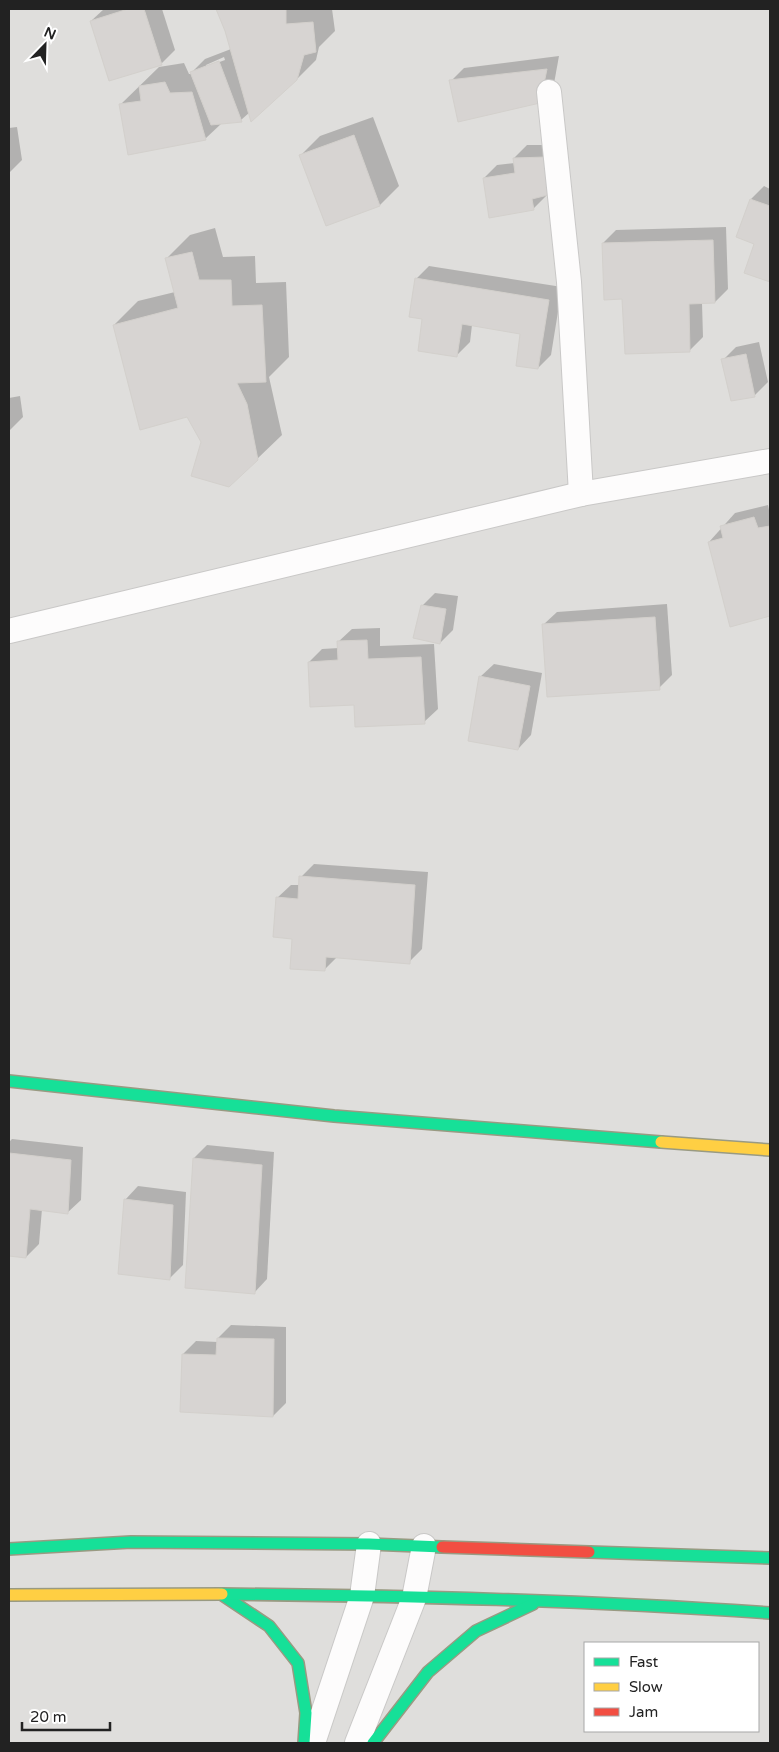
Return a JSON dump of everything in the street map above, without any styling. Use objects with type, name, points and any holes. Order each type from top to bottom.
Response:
[{"type":"main road","points":[[9,1081],[334,1116],[770,1150]]},
{"type":"main road","points":[[9,1549],[132,1542],[369,1544],[770,1558]]},
{"type":"main road","points":[[9,1595],[140,1593],[362,1596],[712,1609],[770,1613]]},
{"type":"main road","points":[[221,1594],[270,1626],[298,1663],[306,1712],[304,1743]]},
{"type":"main road","points":[[373,1743],[428,1672],[476,1631],[537,1602]]},
{"type":"street","points":[[549,92],[569,282],[580,494]]},
{"type":"street","points":[[9,632],[580,494],[770,461]]},
{"type":"street","points":[[313,1743],[362,1596],[369,1544]]},
{"type":"street","points":[[357,1743],[414,1598],[424,1546]]},
{"type":"shaded area","points":[[9,9],[770,9],[770,1743],[9,1743]]},
{"type":"building","points":[[128,9],[144,9],[162,65],[109,81],[90,21]]},
{"type":"building","points":[[216,9],[286,9],[286,24],[313,22],[316,52],[304,55],[297,80],[251,122],[225,31]]},
{"type":"building","points":[[219,61],[242,122],[211,125],[190,72]]},
{"type":"building","points":[[547,69],[540,103],[458,122],[449,80]]},
{"type":"building","points":[[165,82],[170,93],[192,92],[206,140],[128,155],[119,104],[141,101],[139,86]]},
{"type":"building","points":[[354,135],[380,206],[326,226],[299,155]]},
{"type":"building","points":[[546,157],[552,194],[532,199],[534,210],[489,218],[483,178],[515,173],[513,158]]},
{"type":"building","points":[[750,199],[770,206],[770,282],[744,273],[754,244],[736,237]]},
{"type":"building","points":[[713,240],[715,303],[689,304],[690,352],[625,354],[622,299],[604,300],[602,243]]},
{"type":"building","points":[[192,252],[199,280],[231,280],[232,306],[262,305],[266,382],[237,383],[247,404],[258,460],[229,487],[191,476],[201,442],[187,417],[140,430],[113,325],[178,308],[165,258]]},
{"type":"building","points":[[415,278],[549,300],[538,369],[516,366],[520,334],[462,324],[457,357],[418,351],[422,319],[409,317]]},
{"type":"building","points":[[746,354],[755,397],[731,401],[721,359]]},
{"type":"building","points":[[754,517],[758,528],[770,526],[770,616],[730,627],[708,542],[723,538],[720,526]]},
{"type":"building","points":[[421,605],[446,609],[440,644],[413,638]]},
{"type":"building","points":[[655,617],[660,690],[547,697],[542,624]]},
{"type":"building","points":[[367,640],[368,659],[421,657],[425,724],[355,727],[354,705],[310,707],[308,662],[338,660],[337,641]]},
{"type":"building","points":[[479,676],[530,686],[518,750],[468,741]]},
{"type":"building","points":[[299,876],[415,885],[410,964],[326,957],[325,971],[290,969],[292,939],[273,937],[276,897],[298,899]]},
{"type":"building","points":[[9,1153],[71,1160],[68,1214],[30,1209],[26,1258],[9,1256]]},
{"type":"building","points":[[193,1158],[262,1165],[255,1294],[185,1288]]},
{"type":"building","points":[[124,1199],[173,1205],[170,1280],[118,1274]]},
{"type":"building","points":[[217,1338],[274,1339],[273,1417],[180,1412],[182,1354],[216,1355]]},
{"type":"traffic: fast","points":[[9,1081],[334,1116],[661,1142]]},
{"type":"traffic: fast","points":[[9,1549],[131,1542],[369,1544],[442,1547]]},
{"type":"traffic: fast","points":[[589,1552],[770,1558]]},
{"type":"traffic: fast","points":[[221,1594],[269,1626],[298,1663],[306,1713],[304,1743]]},
{"type":"traffic: fast","points":[[222,1594],[496,1599],[770,1613]]},
{"type":"traffic: fast","points":[[373,1743],[428,1672],[476,1631],[533,1604]]},
{"type":"traffic: slow","points":[[661,1142],[770,1150]]},
{"type":"traffic: slow","points":[[9,1595],[222,1594]]},
{"type":"traffic: jam","points":[[442,1547],[589,1552]]}]
